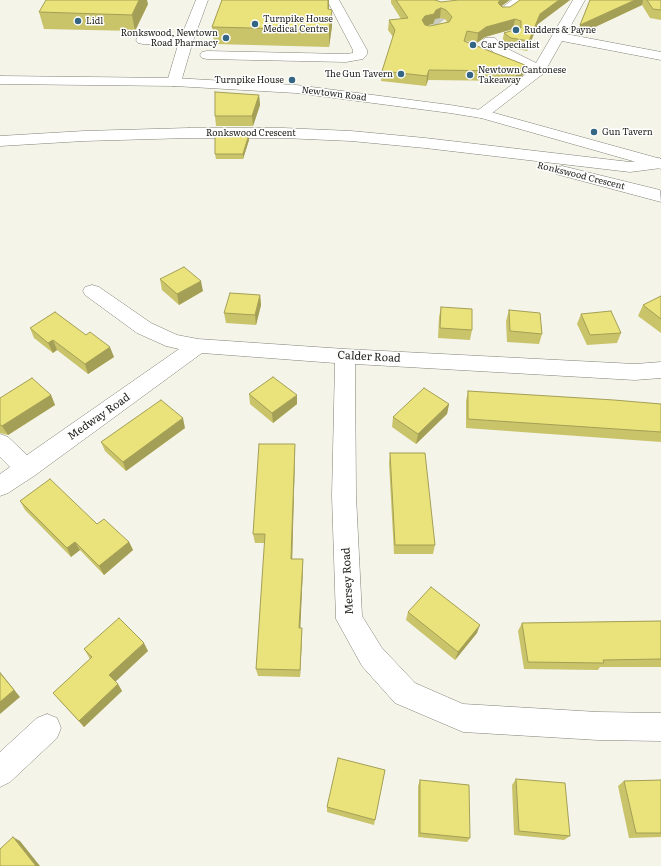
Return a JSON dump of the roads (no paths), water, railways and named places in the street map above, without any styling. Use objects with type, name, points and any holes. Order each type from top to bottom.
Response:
[{"type":"street","points":[[174,82],[186,41],[202,0]]},
{"type":"street","points":[[207,55],[346,58],[358,56],[360,54],[360,50],[333,0]]},
{"type":"street","points":[[504,12],[519,0]]},
{"type":"street","points":[[482,114],[539,70],[579,0]]},
{"type":"street","points":[[559,36],[661,56]]},
{"type":"street","points":[[143,40],[186,41]]},
{"type":"street","points":[[491,41],[505,53],[539,70]]},
{"type":"street","name":"Newtown Road","points":[[0,80],[174,82],[296,89],[482,114],[660,164]]},
{"type":"street","name":"Ronkswood Crescent","points":[[0,141],[99,135],[283,133],[381,139],[502,154],[630,167],[660,164]]},
{"type":"street","name":"Ronkswood Crescent","points":[[502,154],[530,163],[661,197]]},
{"type":"street","name":"Calder Road","points":[[92,291],[144,328],[173,341],[198,346],[344,356],[635,372],[661,370]]},
{"type":"street","name":"Medway Road","points":[[0,486],[198,346]]},
{"type":"street","name":"Mersey Road","points":[[344,356],[344,496],[349,619],[372,657],[405,693],[463,718],[598,726],[661,727]]},
{"type":"street","points":[[0,443],[26,469]]},
{"type":"street","points":[[0,772],[47,728]]},
{"type":"tunnel","points":[[433,14],[440,23]]},
{"type":"place","name":"Lidl","points":[[78,21]]},
{"type":"place","name":"Turnpike House Medical Centre","points":[[255,24]]},
{"type":"place","name":"Rudders & Payne","points":[[516,30]]},
{"type":"place","name":"Ronkswood, Newtown Road Pharmacy","points":[[226,38]]},
{"type":"place","name":"Car Specialist","points":[[473,45]]},
{"type":"place","name":"The Gun Tavern","points":[[401,74]]},
{"type":"place","name":"Newtown Cantonese Takeaway","points":[[470,75]]},
{"type":"place","name":"Turnpike House","points":[[292,80]]},
{"type":"place","name":"Gun Tavern","points":[[594,132]]}]
